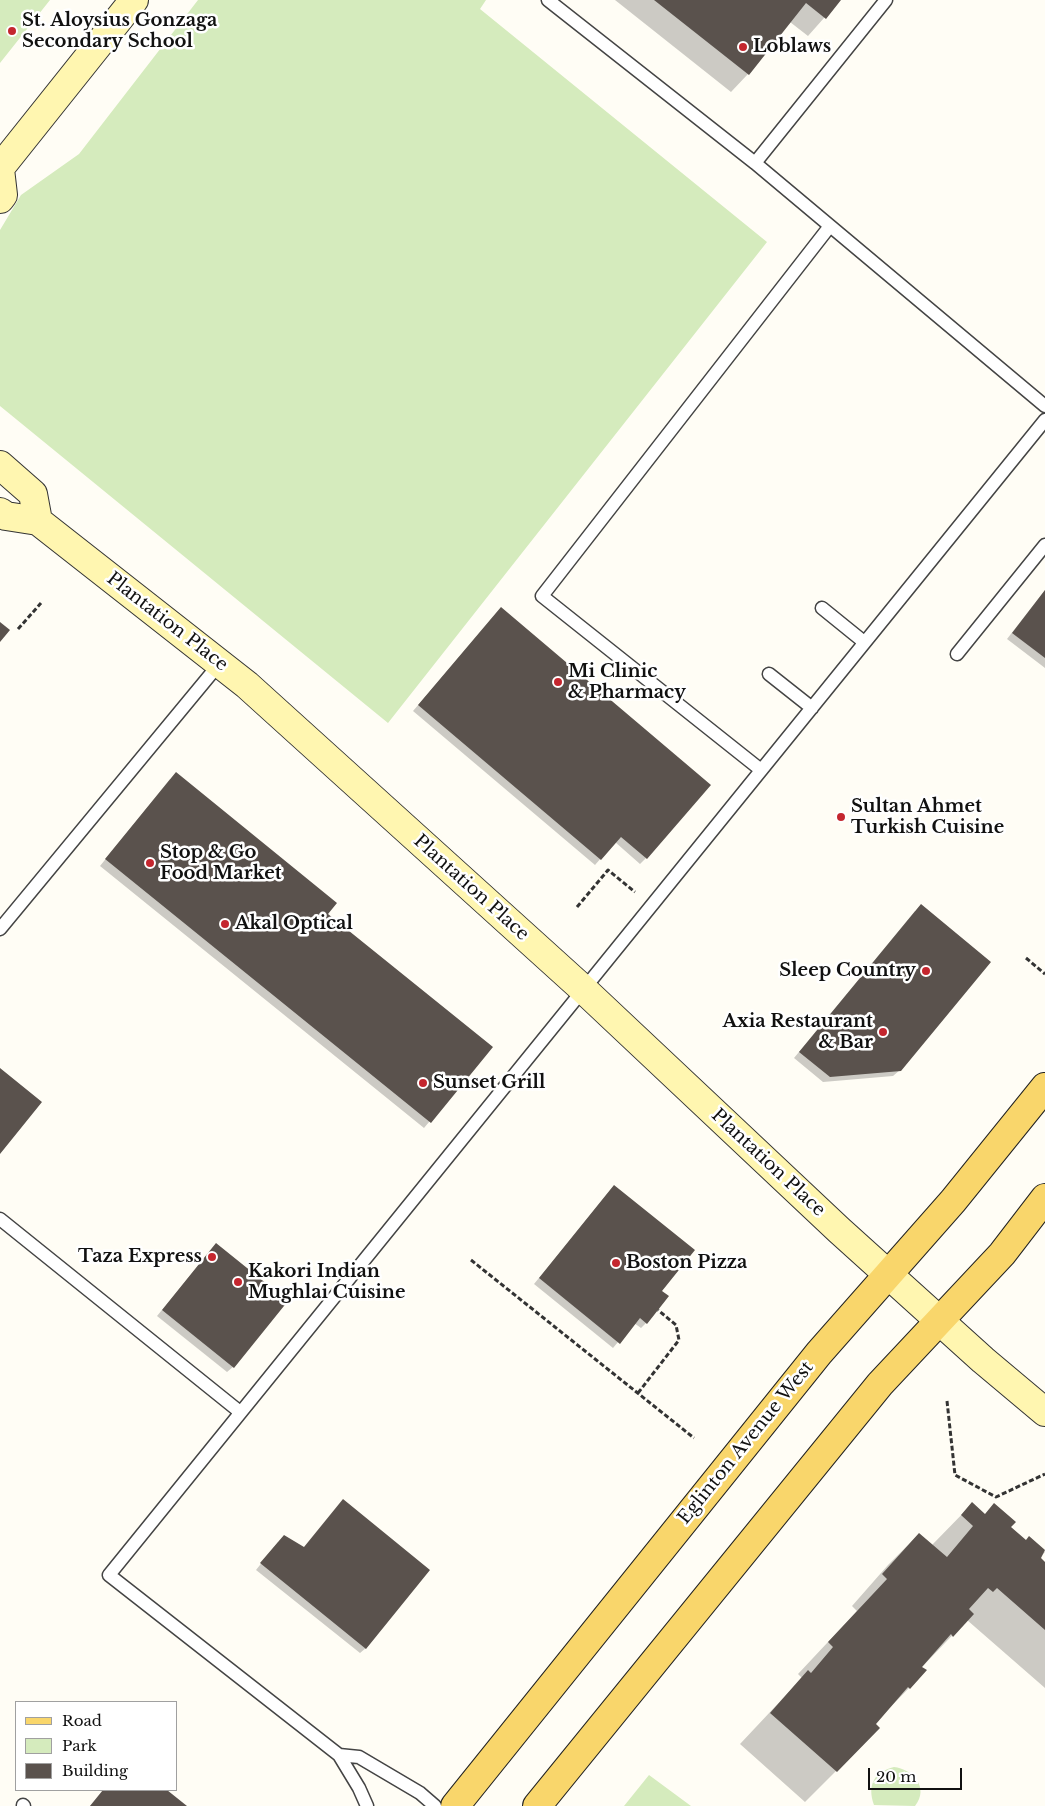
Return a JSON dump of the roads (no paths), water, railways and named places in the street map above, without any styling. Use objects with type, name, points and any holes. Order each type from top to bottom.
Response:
[{"type":"main road","name":"Eglinton Avenue West","points":[[455,1806],[819,1353],[953,1202],[1045,1087]]},
{"type":"main road","points":[[537,1806],[880,1384],[1002,1254],[1045,1198]]},
{"type":"street","points":[[0,199],[3,194],[0,169],[134,0]]},
{"type":"street","points":[[0,466],[33,494],[38,521]]},
{"type":"street","name":"Plantation Place","points":[[0,512],[6,516],[38,521],[220,663],[583,989],[888,1275],[1045,1412]]},
{"type":"lane","points":[[548,0],[755,163],[1045,406]]},
{"type":"lane","points":[[755,163],[886,0]]},
{"type":"lane","points":[[761,770],[542,596],[830,226]]},
{"type":"lane","points":[[367,1806],[359,1788],[339,1755],[109,1575],[1045,420]]},
{"type":"lane","points":[[957,654],[1045,545]]},
{"type":"lane","points":[[822,608],[864,642]]},
{"type":"lane","points":[[0,929],[220,663]]},
{"type":"lane","points":[[769,674],[812,708]]},
{"type":"lane","points":[[0,1218],[240,1412]]},
{"type":"lane","points":[[339,1755],[359,1757],[420,1793],[435,1806]]},
{"type":"place","name":"St. Aloysius Gonzaga Secondary School","points":[[12,31]]},
{"type":"place","name":"Loblaws","points":[[743,47]]},
{"type":"place","name":"Mi Clinic & Pharmacy","points":[[558,682]]},
{"type":"place","name":"Sultan Ahmet Turkish Cuisine","points":[[841,817]]},
{"type":"place","name":"Stop & Go Food Market","points":[[150,863]]},
{"type":"place","name":"Akal Optical","points":[[225,924]]},
{"type":"place","name":"Sleep Country","points":[[926,971]]},
{"type":"place","name":"Axia Restaurant & Bar","points":[[883,1032]]},
{"type":"place","name":"Sunset Grill","points":[[423,1083]]},
{"type":"place","name":"Taza Express","points":[[212,1257]]},
{"type":"place","name":"Boston Pizza","points":[[616,1263]]},
{"type":"place","name":"Kakori Indian Mughlai Cuisine","points":[[238,1282]]}]
